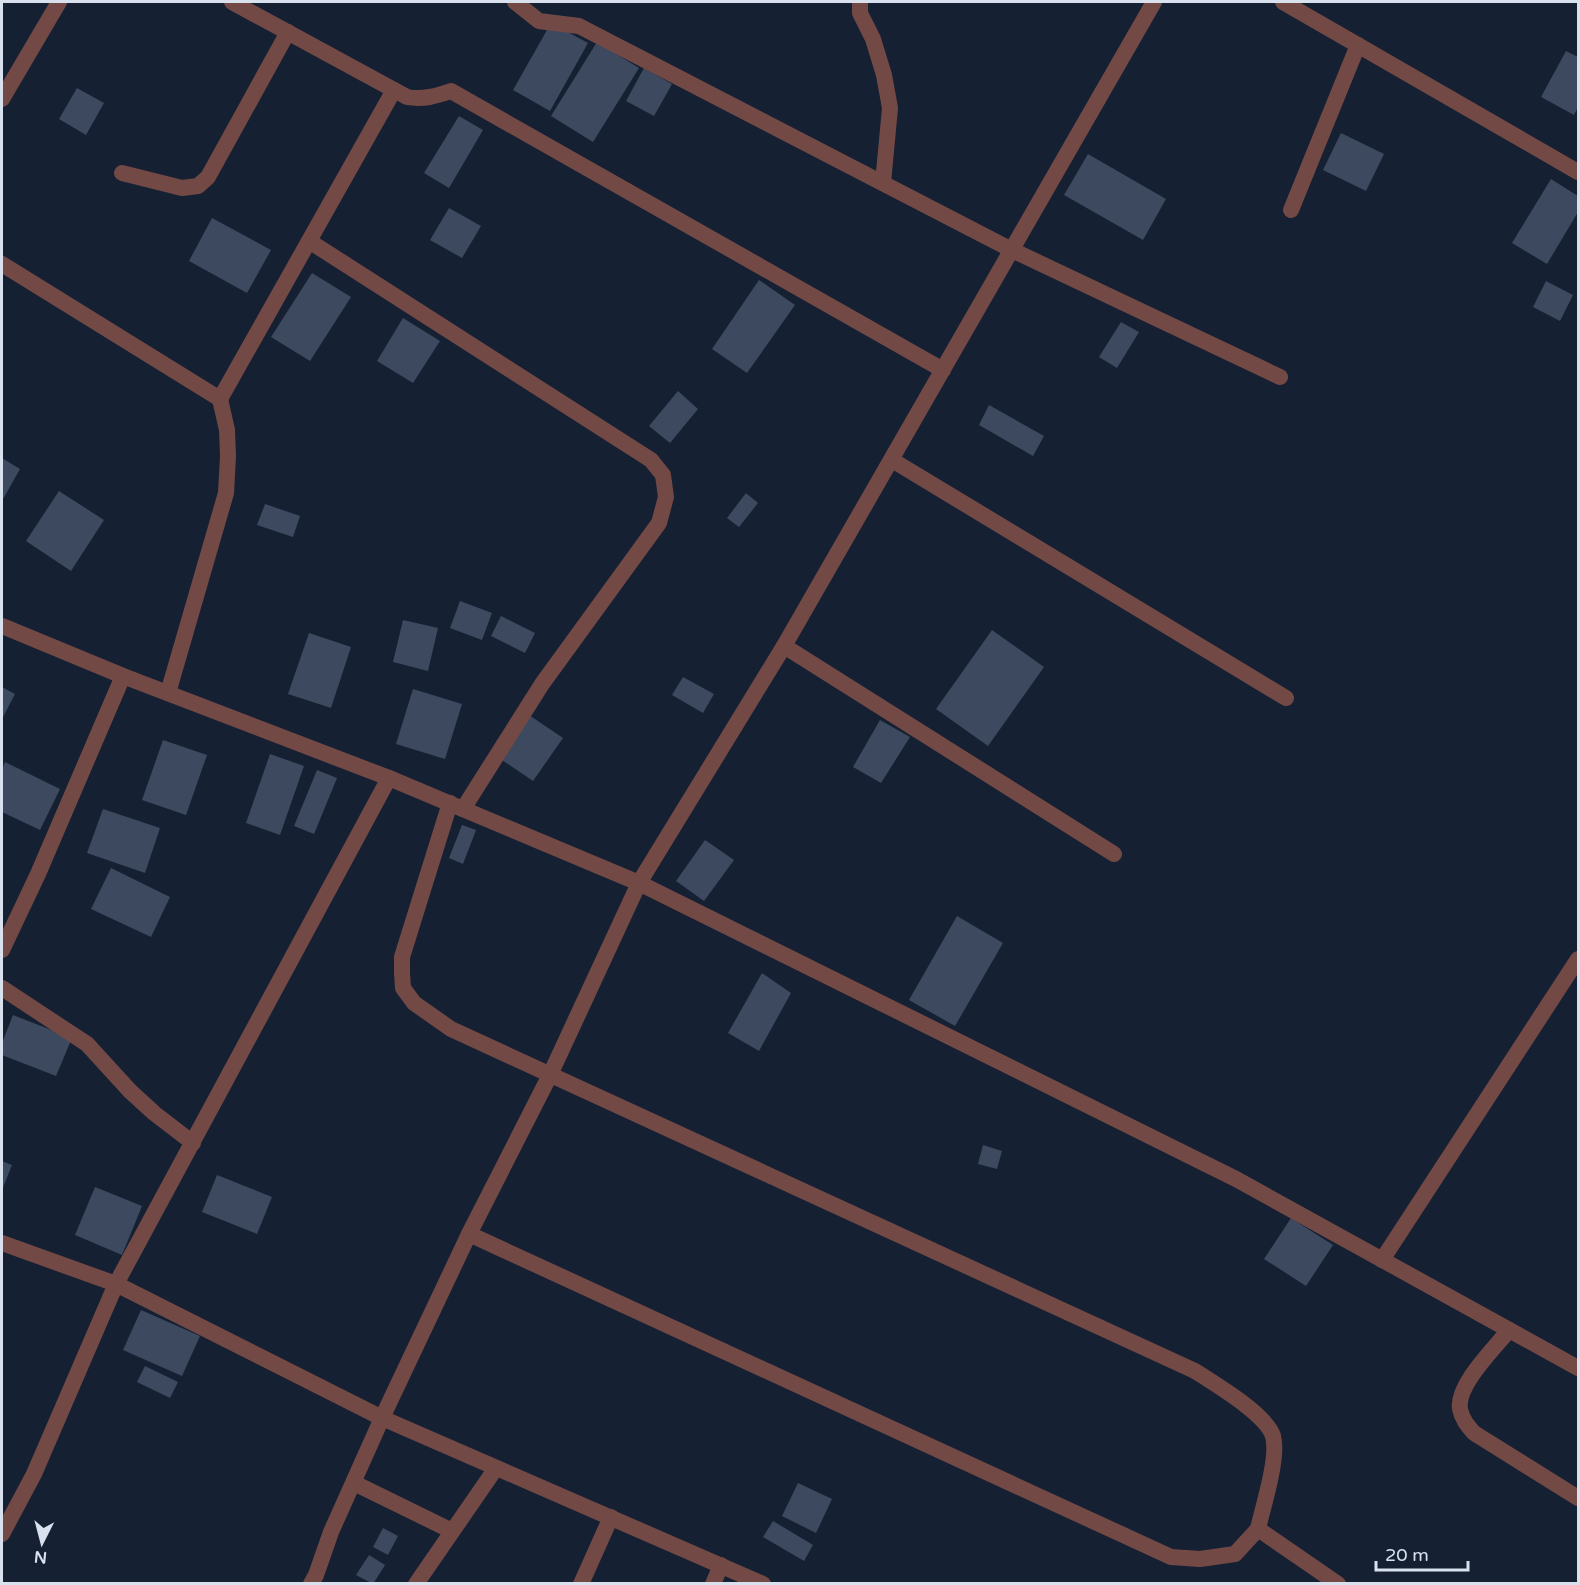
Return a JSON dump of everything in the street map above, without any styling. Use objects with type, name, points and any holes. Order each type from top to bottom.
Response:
[{"type":"street","points":[[2,99],[58,2]]},
{"type":"street","points":[[232,2],[407,97],[430,98],[451,91],[943,370]]},
{"type":"street","points":[[515,2],[539,21],[579,26],[1012,250],[1280,377]]},
{"type":"street","points":[[860,2],[860,13],[873,39],[885,75],[890,108],[883,183]]},
{"type":"street","points":[[311,1584],[331,1532],[382,1418],[469,1234],[550,1076],[639,883],[784,646],[1154,2]]},
{"type":"street","points":[[1283,2],[1578,172]]},
{"type":"street","points":[[122,173],[182,188],[198,186],[208,177],[288,32]]},
{"type":"street","points":[[1291,210],[1358,45]]},
{"type":"street","points":[[168,693],[226,493],[227,430],[220,399],[393,90]]},
{"type":"street","points":[[309,241],[651,460],[663,475],[666,497],[659,523],[457,806],[402,957],[403,988],[414,1003],[451,1029],[550,1076],[1195,1371],[1251,1408],[1273,1435],[1274,1456],[1258,1528],[1236,1554],[1200,1559],[1171,1557],[469,1234]]},
{"type":"street","points":[[2,264],[220,399]]},
{"type":"street","points":[[892,460],[1286,698]]},
{"type":"street","points":[[2,626],[123,676],[389,778],[639,883],[1236,1179],[1578,1368]]},
{"type":"street","points":[[784,646],[1114,854]]},
{"type":"street","points":[[2,950],[38,874],[123,676]]},
{"type":"street","points":[[2,1534],[34,1474],[116,1284],[389,778]]},
{"type":"street","points":[[1382,1260],[1578,959]]},
{"type":"street","points":[[2,988],[87,1044],[153,1113],[193,1143]]},
{"type":"street","points":[[2,1243],[116,1284],[382,1418],[763,1584]]},
{"type":"street","points":[[1509,1330],[1464,1388],[1460,1406],[1464,1421],[1474,1433],[1578,1498]]},
{"type":"street","points":[[416,1584],[496,1468]]},
{"type":"street","points":[[354,1483],[452,1531]]},
{"type":"street","points":[[581,1584],[611,1517]]},
{"type":"street","points":[[1258,1528],[1338,1584]]},
{"type":"street","points":[[713,1584],[721,1565]]},
{"type":"building","points":[[551,23],[588,43],[550,111],[513,90]]},
{"type":"building","points":[[597,42],[639,68],[593,142],[551,116]]},
{"type":"building","points":[[1566,51],[1578,57],[1578,107],[1574,115],[1541,97]]},
{"type":"building","points":[[644,68],[672,84],[654,116],[626,101]]},
{"type":"building","points":[[77,88],[104,103],[86,135],[59,119]]},
{"type":"building","points":[[459,116],[483,130],[449,188],[424,173]]},
{"type":"building","points":[[1341,133],[1384,154],[1366,191],[1323,170]]},
{"type":"building","points":[[1088,154],[1166,199],[1143,240],[1064,195]]},
{"type":"building","points":[[1551,179],[1578,196],[1578,212],[1547,264],[1512,243]]},
{"type":"building","points":[[449,208],[481,226],[462,258],[430,240]]},
{"type":"building","points":[[212,218],[271,250],[247,293],[189,261]]},
{"type":"building","points":[[312,273],[351,297],[310,361],[271,337]]},
{"type":"building","points":[[759,280],[795,305],[747,373],[712,349]]},
{"type":"building","points":[[1546,281],[1573,295],[1560,321],[1533,307]]},
{"type":"building","points":[[403,318],[440,341],[413,383],[377,361]]},
{"type":"building","points":[[1121,322],[1139,332],[1117,368],[1099,357]]},
{"type":"building","points":[[678,391],[698,409],[670,443],[649,426]]},
{"type":"building","points":[[989,405],[1044,436],[1033,456],[979,425]]},
{"type":"building","points":[[2,458],[20,469],[2,501]]},
{"type":"building","points":[[59,491],[104,520],[71,571],[26,541]]},
{"type":"building","points":[[746,493],[758,503],[739,527],[727,518]]},
{"type":"building","points":[[265,504],[300,516],[293,537],[257,525]]},
{"type":"building","points":[[460,601],[492,613],[482,640],[450,628]]},
{"type":"building","points":[[501,616],[535,633],[525,653],[491,636]]},
{"type":"building","points":[[403,620],[438,628],[428,671],[393,662]]},
{"type":"building","points":[[992,630],[1044,667],[988,746],[936,709]]},
{"type":"building","points":[[309,633],[351,647],[331,708],[288,694]]},
{"type":"building","points":[[683,677],[714,694],[703,713],[672,695]]},
{"type":"building","points":[[2,687],[15,694],[2,719]]},
{"type":"building","points":[[413,689],[462,704],[445,759],[396,744]]},
{"type":"building","points":[[529,715],[563,738],[533,781],[499,758]]},
{"type":"building","points":[[880,720],[910,737],[881,783],[853,767]]},
{"type":"building","points":[[163,740],[207,755],[186,815],[142,800]]},
{"type":"building","points":[[270,754],[304,766],[280,835],[246,823]]},
{"type":"building","points":[[5,762],[60,789],[40,830],[2,812],[2,769]]},
{"type":"building","points":[[317,770],[337,778],[314,834],[294,826]]},
{"type":"building","points":[[103,809],[160,828],[145,873],[87,853]]},
{"type":"building","points":[[462,825],[476,830],[463,864],[449,858]]},
{"type":"building","points":[[705,840],[734,860],[704,901],[676,881]]},
{"type":"building","points":[[111,868],[170,897],[151,937],[91,909]]},
{"type":"building","points":[[957,916],[1003,943],[955,1026],[909,1000]]},
{"type":"building","points":[[762,973],[791,993],[759,1051],[728,1033]]},
{"type":"building","points":[[13,1015],[72,1038],[56,1076],[2,1055],[2,1043]]},
{"type":"building","points":[[983,1145],[1002,1151],[997,1169],[978,1164]]},
{"type":"building","points":[[2,1161],[12,1165],[2,1190]]},
{"type":"building","points":[[217,1175],[272,1197],[257,1234],[202,1212]]},
{"type":"building","points":[[95,1187],[142,1206],[122,1255],[75,1235]]},
{"type":"building","points":[[1291,1218],[1333,1245],[1306,1286],[1264,1259]]},
{"type":"building","points":[[141,1310],[200,1336],[182,1376],[123,1350]]},
{"type":"building","points":[[145,1366],[178,1382],[170,1398],[137,1382]]},
{"type":"building","points":[[798,1483],[832,1499],[816,1533],[782,1516]]},
{"type":"building","points":[[773,1521],[813,1545],[804,1561],[763,1537]]},
{"type":"building","points":[[383,1528],[398,1536],[388,1555],[373,1547]]},
{"type":"building","points":[[369,1555],[385,1565],[373,1584],[356,1575]]}]
